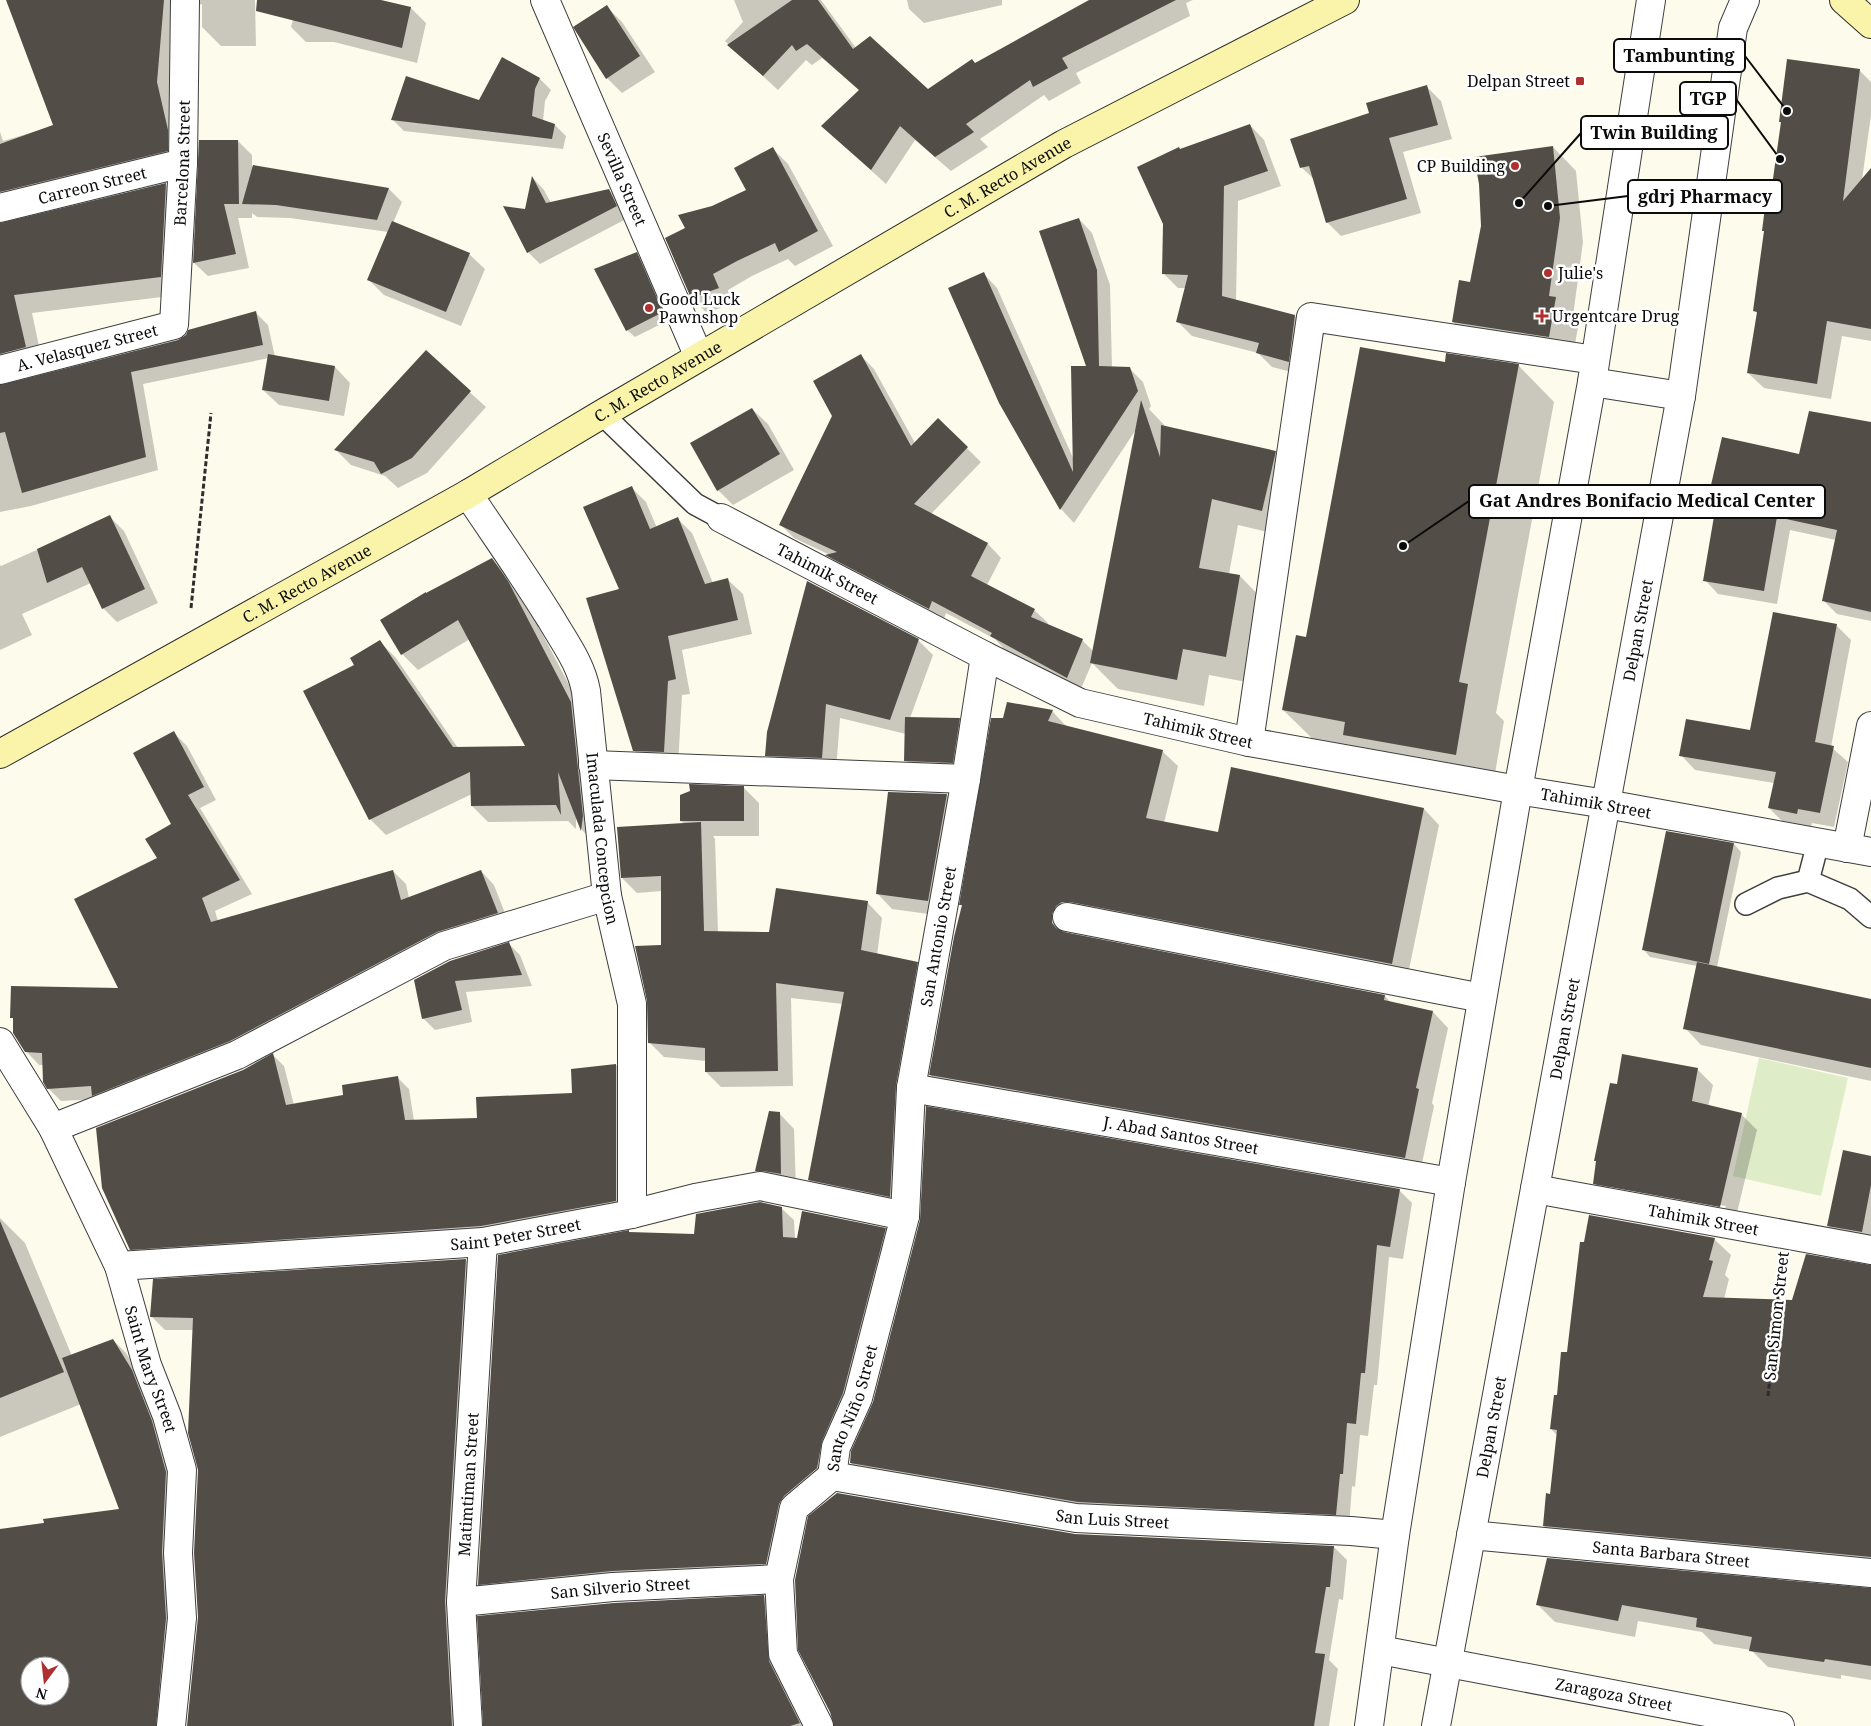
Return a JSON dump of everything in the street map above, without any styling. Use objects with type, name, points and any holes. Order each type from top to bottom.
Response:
[{"type":"main road","name":"C. M. Recto Avenue","points":[[0,754],[468,494],[1064,144],[1345,0]]},
{"type":"main road","points":[[1844,0],[1871,24]]},
{"type":"street","name":"Barcelona Street","points":[[174,325],[183,163],[185,0]]},
{"type":"street","name":"Sevilla Street","points":[[545,0],[699,357]]},
{"type":"street","points":[[1369,1726],[1395,1535],[1482,998],[1594,371],[1651,0]]},
{"type":"street","name":"Delpan Street","points":[[1447,1663],[1681,396],[1733,28],[1745,0]]},
{"type":"street","name":"Carreon Street","points":[[0,208],[183,163]]},
{"type":"street","points":[[1248,742],[1311,317],[1594,371],[1681,396]]},
{"type":"street","name":"A. Velasquez Street","points":[[0,370],[174,325]]},
{"type":"street","name":"Imaculada Concepcion","points":[[468,494],[538,599],[580,667],[586,691],[607,896],[632,1004],[632,1214]]},
{"type":"street","name":"Tahimik Street","points":[[721,518],[985,656],[1080,703],[1248,742],[1859,850]]},
{"type":"street","name":"San Antonio Street","points":[[905,1216],[911,1088],[966,779],[985,656]]},
{"type":"street","points":[[1859,850],[1871,726]]},
{"type":"street","points":[[593,765],[966,779]]},
{"type":"street","points":[[53,1128],[237,1055],[444,946],[607,896]]},
{"type":"street","points":[[1067,917],[1482,998]]},
{"type":"street","name":"Saint Mary Street","points":[[0,1042],[53,1128],[119,1266],[147,1365],[167,1416],[182,1470],[178,1553],[182,1618],[171,1726]]},
{"type":"street","name":"J. Abad Santos Street","points":[[911,1088],[1452,1182]]},
{"type":"street","name":"Saint Peter Street","points":[[119,1266],[482,1242],[632,1214],[695,1198],[760,1186],[905,1216]]},
{"type":"street","name":"Tahimik Street","points":[[1535,1189],[1871,1250]]},
{"type":"street","name":"Santo Niño Street","points":[[819,1726],[783,1654],[780,1579],[794,1508],[832,1476],[836,1447],[858,1398],[905,1216]]},
{"type":"street","name":"Matimtiman Street","points":[[468,1726],[461,1602],[482,1242]]},
{"type":"street","name":"San Luis Street","points":[[832,1476],[1076,1518],[1351,1531],[1395,1535]]},
{"type":"street","name":"Santa Barbara Street","points":[[1471,1535],[1871,1573]]},
{"type":"street","name":"San Silverio Street","points":[[461,1602],[613,1587],[780,1579]]},
{"type":"street","name":"Zaragoza Street","points":[[1380,1650],[1780,1726]]},
{"type":"street","points":[[1436,1726],[1447,1663]]},
{"type":"lane","name":"Tahimik Street","points":[[602,414],[695,504],[721,518]]},
{"type":"lane","points":[[1808,881],[1818,843]]},
{"type":"lane","points":[[1746,904],[1778,888],[1808,881],[1850,899],[1871,917]]},
{"type":"path","points":[[187,650],[211,413]]},
{"type":"path","name":"San Simon Street","points":[[1768,1396],[1784,1235]]},
{"type":"green space","points":[[1759,1058],[1848,1078],[1821,1196],[1733,1176]]},
{"type":"building","points":[[6,0],[164,0],[157,82],[168,130],[168,151],[0,192],[0,144],[53,125]]},
{"type":"building","points":[[257,0],[381,0],[411,7],[402,48],[256,11]]},
{"type":"building","points":[[792,0],[818,0],[853,49],[870,36],[928,89],[972,59],[975,63],[1089,0],[1176,0],[1062,58],[1068,68],[1033,87],[1030,80],[966,124],[974,132],[935,157],[900,126],[871,170],[821,126],[859,90],[807,44],[796,51],[792,45],[763,76],[727,45]]},
{"type":"building","points":[[607,5],[640,56],[606,79],[573,27]]},
{"type":"building","points":[[502,57],[540,78],[535,89],[532,116],[555,124],[552,139],[391,120],[406,76],[479,100]]},
{"type":"building","points":[[1787,59],[1860,69],[1843,201],[1871,168],[1871,329],[1827,321],[1817,384],[1747,373],[1757,312],[1753,311],[1764,231],[1762,231],[1766,199],[1770,200],[1781,122],[1779,122]]},
{"type":"building","points":[[1427,85],[1438,125],[1389,138],[1407,199],[1326,223],[1309,166],[1300,168],[1290,139],[1369,113],[1366,103]]},
{"type":"building","points":[[1250,124],[1268,171],[1224,186],[1222,296],[1295,315],[1289,362],[1256,353],[1259,343],[1176,322],[1188,275],[1162,274],[1163,224],[1137,167],[1179,147],[1180,149]]},
{"type":"building","points":[[199,140],[238,140],[239,204],[224,204],[236,254],[193,263]]},
{"type":"building","points":[[1553,146],[1560,218],[1549,296],[1556,297],[1549,337],[1452,322],[1459,280],[1470,282],[1481,226],[1479,184],[1474,157]]},
{"type":"building","points":[[773,147],[818,231],[779,252],[775,243],[737,261],[713,274],[719,288],[691,298],[665,238],[685,228],[678,215],[712,206],[746,190],[734,168]]},
{"type":"building","points":[[253,165],[389,188],[377,220],[276,205],[242,204]]},
{"type":"building","points":[[532,176],[546,203],[609,189],[617,206],[527,253],[503,206],[525,209]]},
{"type":"building","points":[[166,183],[161,277],[14,295],[26,347],[0,354],[0,223]]},
{"type":"building","points":[[1079,218],[1097,270],[1099,366],[1130,367],[1138,391],[1060,510],[999,403],[948,288],[984,272],[1073,472],[1071,366],[1086,366],[1039,231]]},
{"type":"building","points":[[392,221],[470,253],[446,312],[367,280]]},
{"type":"building","points":[[637,252],[663,312],[626,331],[594,269]]},
{"type":"building","points":[[256,311],[263,345],[131,372],[146,457],[22,493],[5,432],[0,433],[0,385],[178,340],[186,335],[188,330]]},
{"type":"building","points":[[1360,347],[1445,362],[1446,353],[1519,364],[1459,682],[1468,684],[1456,755],[1343,735],[1345,722],[1282,710],[1296,635],[1306,637]]},
{"type":"building","points":[[426,350],[471,391],[412,458],[381,474],[374,462],[334,450]]},
{"type":"building","points":[[268,354],[335,366],[329,401],[262,390]]},
{"type":"building","points":[[861,354],[911,446],[938,418],[968,447],[914,504],[988,543],[971,576],[1035,609],[1031,617],[1083,639],[1067,678],[990,636],[992,633],[932,601],[929,609],[825,555],[837,552],[779,525],[832,416],[813,381]]},
{"type":"building","points":[[1141,400],[1160,457],[1161,425],[1276,451],[1262,511],[1212,499],[1199,568],[1240,575],[1226,657],[1183,649],[1177,680],[1090,663]]},
{"type":"building","points":[[752,408],[780,454],[717,491],[690,443]]},
{"type":"building","points":[[1809,411],[1871,422],[1871,612],[1822,601],[1837,530],[1777,517],[1764,591],[1703,581],[1719,487],[1711,485],[1722,437],[1799,454]]},
{"type":"building","points":[[632,486],[650,529],[678,517],[705,584],[728,578],[738,620],[668,636],[676,679],[668,681],[664,752],[633,751],[586,598],[619,589],[583,507]]},
{"type":"building","points":[[110,515],[145,589],[102,609],[82,567],[47,583],[37,549]]},
{"type":"building","points":[[492,558],[508,581],[571,702],[583,816],[581,831],[558,772],[561,815],[556,805],[471,806],[470,772],[369,820],[303,691],[354,665],[350,658],[380,640],[453,747],[525,746],[458,620],[401,655],[380,620],[426,592]]},
{"type":"building","points":[[807,581],[919,639],[890,720],[826,704],[822,758],[765,756],[767,732]]},
{"type":"building","points":[[1773,612],[1837,624],[1815,742],[1834,746],[1820,813],[1798,809],[1797,814],[1768,808],[1776,772],[1679,756],[1686,719],[1750,730]]},
{"type":"building","points":[[1007,702],[1053,710],[1048,721],[1163,750],[1146,818],[1218,832],[1231,767],[1424,808],[1392,964],[1070,902],[1062,902],[1056,906],[1052,914],[1052,923],[1056,928],[1064,932],[1385,995],[1384,1000],[1433,1011],[1416,1088],[1419,1089],[1405,1158],[929,1075],[954,937],[962,905],[959,905],[991,718],[1003,718]]},
{"type":"building","points":[[905,717],[960,718],[953,763],[904,761]]},
{"type":"building","points":[[174,731],[204,787],[188,795],[240,880],[202,898],[211,922],[393,870],[401,900],[481,870],[498,913],[437,932],[230,1041],[92,1096],[91,1086],[47,1089],[43,1082],[42,1053],[25,1052],[13,1033],[13,1018],[10,1018],[11,986],[118,988],[74,899],[157,858],[145,839],[171,824],[133,753]]},
{"type":"building","points":[[689,784],[744,786],[744,821],[680,821],[680,795],[690,791]]},
{"type":"building","points":[[888,792],[947,794],[928,901],[876,894]]},
{"type":"building","points":[[701,822],[704,931],[769,932],[776,888],[868,901],[861,950],[918,962],[896,1085],[890,1197],[808,1180],[844,992],[776,983],[778,1071],[705,1072],[705,1048],[648,1043],[647,1001],[635,946],[661,945],[661,876],[621,878],[617,827]]},
{"type":"building","points":[[1666,831],[1734,843],[1709,964],[1642,950]]},
{"type":"building","points":[[509,942],[522,975],[455,981],[462,1010],[422,1019],[414,980],[450,961]]},
{"type":"building","points":[[1697,962],[1871,999],[1871,1068],[1683,1029]]},
{"type":"building","points":[[273,1053],[286,1105],[343,1095],[342,1085],[398,1076],[405,1120],[477,1118],[476,1097],[572,1093],[571,1069],[616,1064],[616,1201],[481,1226],[130,1250],[102,1188],[96,1128],[243,1070]]},
{"type":"building","points":[[1622,1054],[1698,1068],[1692,1101],[1742,1113],[1720,1207],[1593,1184],[1596,1161],[1594,1161],[1610,1083],[1617,1084]]},
{"type":"building","points":[[926,1106],[1400,1189],[1390,1247],[1377,1245],[1365,1373],[1361,1373],[1356,1424],[1347,1423],[1343,1474],[1340,1474],[1336,1515],[1078,1502],[850,1463],[851,1451],[873,1402],[920,1220]]},
{"type":"building","points":[[769,1111],[780,1112],[781,1174],[755,1171]]},
{"type":"building","points":[[1843,1150],[1871,1156],[1871,1185],[1862,1232],[1827,1226]]},
{"type":"building","points":[[760,1202],[782,1207],[783,1237],[797,1238],[802,1211],[886,1228],[843,1393],[822,1441],[817,1468],[784,1496],[779,1504],[766,1564],[612,1571],[478,1585],[498,1255],[629,1230],[629,1232],[694,1234],[696,1214]]},
{"type":"building","points":[[1589,1215],[1715,1238],[1709,1260],[1713,1261],[1703,1297],[1792,1300],[1806,1254],[1871,1265],[1871,1557],[1543,1526],[1546,1493],[1550,1494],[1557,1430],[1550,1429],[1554,1395],[1557,1395],[1561,1352],[1567,1352],[1580,1242],[1584,1242]]},
{"type":"building","points":[[0,1221],[64,1372],[0,1398]]},
{"type":"building","points":[[466,1259],[445,1601],[452,1726],[187,1726],[198,1617],[194,1553],[198,1470],[188,1433],[193,1318],[150,1317],[153,1279]]},
{"type":"building","points":[[113,1339],[132,1370],[152,1421],[166,1472],[162,1552],[166,1618],[156,1726],[0,1726],[0,1529],[44,1523],[43,1519],[119,1509],[62,1358]]},
{"type":"building","points":[[837,1493],[1075,1534],[1334,1546],[1330,1587],[1326,1587],[1315,1653],[1325,1654],[1314,1726],[834,1726],[830,1712],[798,1650],[795,1580],[808,1516]]},
{"type":"building","points":[[1547,1558],[1871,1588],[1871,1666],[1825,1659],[1824,1662],[1749,1651],[1752,1637],[1696,1627],[1697,1618],[1622,1605],[1618,1621],[1536,1605]]},
{"type":"building","points":[[764,1595],[769,1661],[800,1723],[790,1726],[483,1726],[477,1616],[614,1603]]},
{"type":"place","name":"Delpan Street","points":[[1580,81]]},
{"type":"place","name":"Tambunting","points":[[1787,111]]},
{"type":"place","name":"TGP","points":[[1780,159]]},
{"type":"place","name":"CP Building","points":[[1515,166]]},
{"type":"place","name":"Twin Building","points":[[1519,203]]},
{"type":"place","name":"gdrj Pharmacy","points":[[1548,206]]},
{"type":"place","name":"Julie's","points":[[1548,273]]},
{"type":"place","name":"Good Luck Pawnshop","points":[[649,308]]},
{"type":"place","name":"Urgentcare Drug","points":[[1542,316]]},
{"type":"place","name":"Gat Andres Bonifacio Medical Center","points":[[1403,546]]}]
